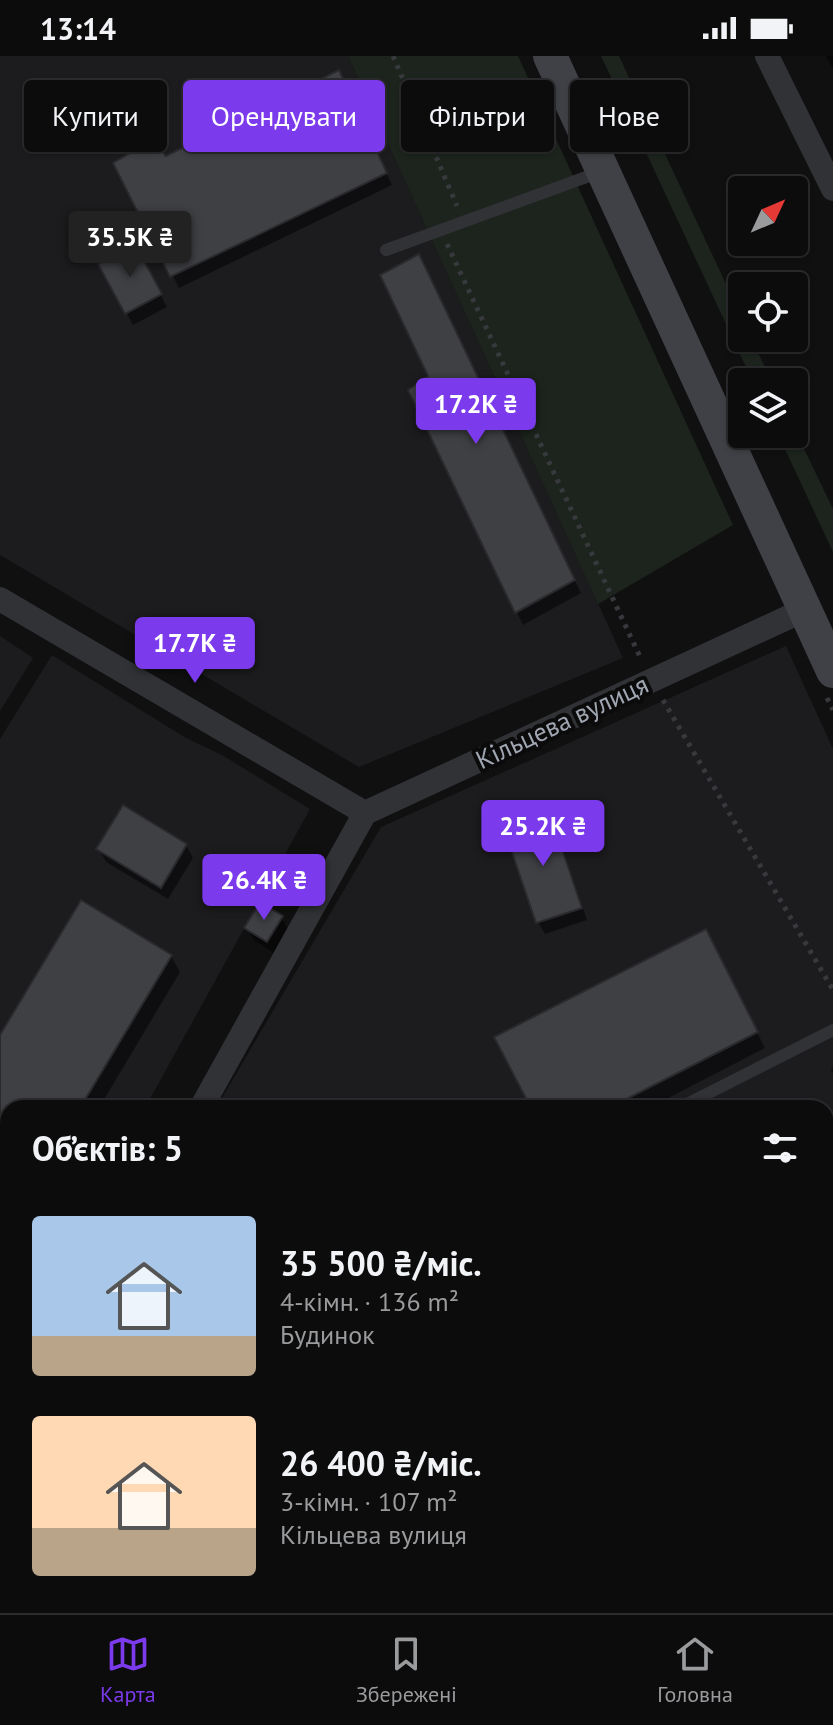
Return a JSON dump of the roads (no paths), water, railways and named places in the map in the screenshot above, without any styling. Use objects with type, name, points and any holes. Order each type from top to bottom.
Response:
[{"type":"main road","points":[[550,56],[833,671]]},
{"type":"street","points":[[767,56],[833,189]]},
{"type":"street","points":[[0,599],[365,813],[205,1100]]},
{"type":"street","name":"Кільцева вулиця","points":[[365,813],[804,610]]},
{"type":"lane","points":[[386,250],[603,171]]},
{"type":"lane","points":[[695,1100],[833,1030]]}]
